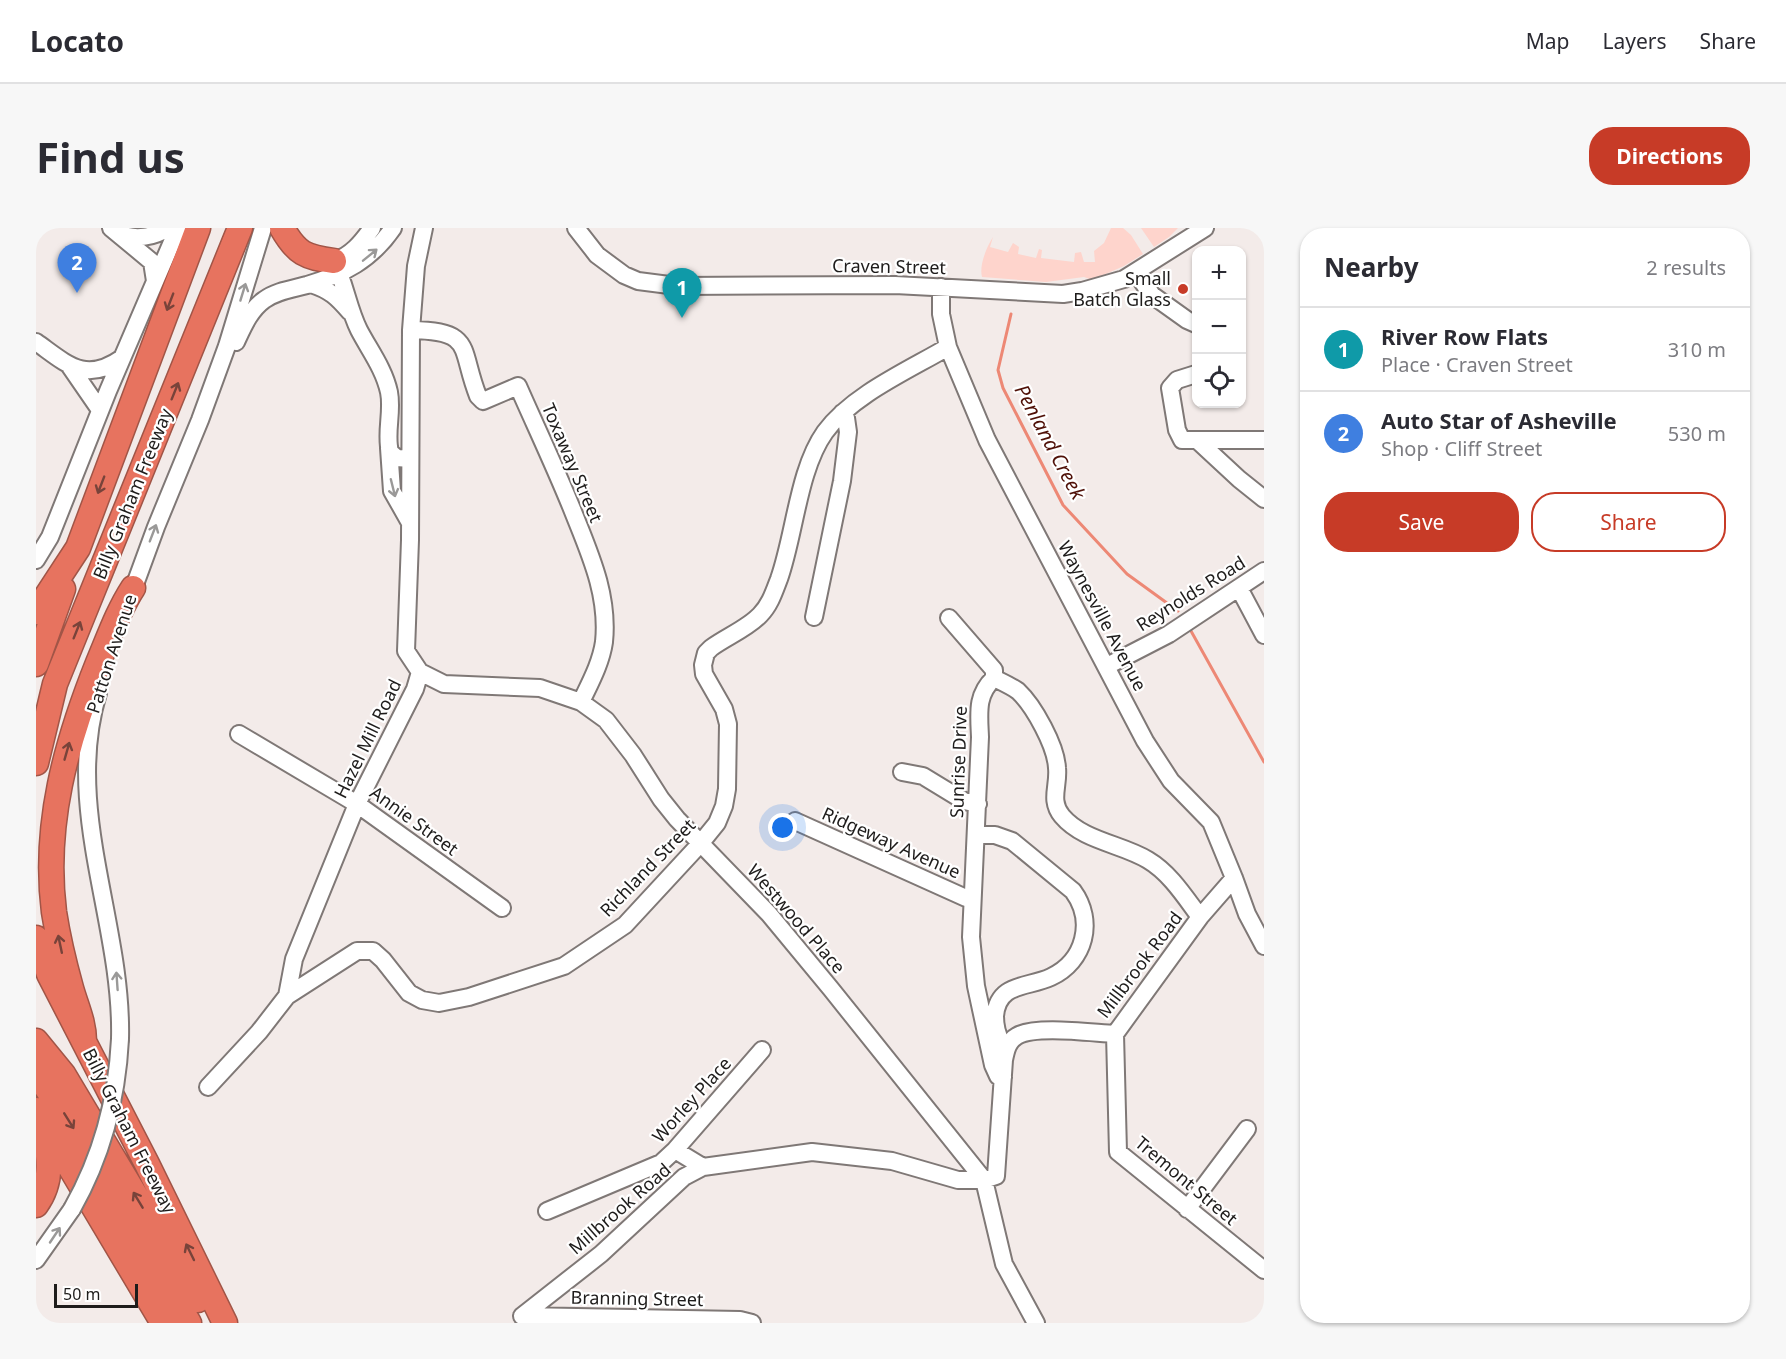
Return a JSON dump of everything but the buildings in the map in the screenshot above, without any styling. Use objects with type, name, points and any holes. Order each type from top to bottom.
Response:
[{"type":"highway","name":"Billy Graham Freeway","points":[[36,612],[78,548],[198,228]]},
{"type":"highway","name":"Billy Graham Freeway","points":[[36,763],[55,684],[240,228]]},
{"type":"highway","points":[[282,228],[301,254],[337,267]]},
{"type":"highway","points":[[36,664],[78,548]]},
{"type":"highway","points":[[84,1041],[84,1026],[64,962],[54,912],[51,872],[55,805],[65,759],[81,708],[122,605],[133,588]]},
{"type":"highway","points":[[36,732],[55,684]]},
{"type":"highway","name":"Billy Graham Freeway","points":[[36,938],[49,974],[225,1323]]},
{"type":"highway","points":[[36,1041],[63,1074],[211,1323]]},
{"type":"highway","points":[[36,1072],[88,1151],[189,1323]]},
{"type":"highway","points":[[36,1110],[163,1323]]},
{"type":"highway","points":[[36,1122],[45,1141],[49,1167],[44,1190],[36,1205]]},
{"type":"street","points":[[113,230],[131,238],[152,235],[168,228]]},
{"type":"street","points":[[36,560],[50,537],[100,410],[178,228]]},
{"type":"street","name":"Patton Avenue","points":[[36,1260],[72,1209],[92,1170],[109,1119],[118,1073],[121,1016],[116,969],[87,804],[87,760],[93,711],[133,588],[218,371],[263,228]]},
{"type":"street","points":[[372,228],[356,249],[342,258],[337,267],[354,317],[383,375],[388,390],[389,448],[393,491],[410,523]]},
{"type":"street","points":[[218,371],[233,349],[251,313],[263,301],[278,292],[311,284],[337,267],[364,260],[382,245],[393,228]]},
{"type":"street","name":"Hazel Mill Road","points":[[208,1087],[259,1032],[287,996],[294,959],[357,804],[415,688],[420,672],[406,651],[410,523],[411,330],[416,266],[424,228]]},
{"type":"street","name":"Craven Street","points":[[576,228],[597,255],[638,281],[677,286],[847,285],[941,287],[1063,294],[1107,285],[1136,273],[1206,228]]},
{"type":"street","points":[[113,230],[152,262],[155,281]]},
{"type":"street","points":[[1136,273],[1152,296],[1192,322]]},
{"type":"street","points":[[311,284],[325,288],[354,317]]},
{"type":"street","name":"Waynesville Avenue","points":[[941,287],[941,314],[948,347],[987,440],[1107,666],[1144,741],[1171,781],[1211,822],[1254,932],[1264,946]]},
{"type":"street","name":"Toxaway Street","points":[[411,330],[436,331],[457,340],[465,351],[478,396],[483,401],[518,386],[541,435],[599,578],[603,600],[604,643],[597,667],[581,702]]},
{"type":"street","points":[[36,342],[79,370],[97,371],[122,358]]},
{"type":"street","name":"Richland Street","points":[[287,996],[357,951],[373,951],[409,993],[422,1000],[439,1003],[480,994],[564,966],[625,925],[700,844],[717,823],[724,806],[727,789],[728,724],[724,709],[704,674],[703,665],[706,653],[759,617],[769,605],[785,561],[814,450],[842,412],[861,398],[948,347]]},
{"type":"street","points":[[69,365],[100,410]]},
{"type":"street","points":[[1192,376],[1177,380],[1170,388],[1177,430],[1182,440],[1264,440]]},
{"type":"street","points":[[814,616],[842,481],[848,432],[846,418],[842,412]]},
{"type":"street","points":[[1198,441],[1264,499]]},
{"type":"street","points":[[389,448],[397,458],[410,459]]},
{"type":"street","name":"Reynolds Road","points":[[1107,666],[1169,634],[1264,571]]},
{"type":"street","points":[[1239,588],[1264,635]]},
{"type":"street","points":[[949,618],[994,670],[994,678],[1019,692],[1047,733],[1057,765],[1058,776],[1054,799],[1063,817],[1081,831],[1125,849],[1158,866],[1200,917]]},
{"type":"street","name":"Westwood Place","points":[[420,672],[444,684],[540,688],[581,702],[606,720],[660,799],[700,844],[769,914],[984,1180],[1004,1264],[1036,1323]]},
{"type":"street","name":"Sunrise Drive","points":[[994,678],[986,685],[978,705],[980,737],[978,804],[971,936],[976,986],[993,1065],[998,1076],[1003,1077]]},
{"type":"street","name":"Annie Street","points":[[238,734],[357,804],[502,908]]},
{"type":"street","points":[[902,772],[923,776],[964,801],[978,804]]},
{"type":"street","name":"Ridgeway Avenue","points":[[795,821],[876,859],[972,899]]},
{"type":"street","points":[[976,835],[1003,837],[1023,849],[1074,891],[1085,914],[1086,924],[1080,947],[1065,967],[1051,977],[1024,984],[1008,992],[998,1004],[996,1027],[999,1039],[1008,1046],[1003,1077],[996,1176],[984,1180]]},
{"type":"street","name":"Millbrook Road","points":[[1008,1046],[1018,1035],[1045,1030],[1115,1034],[1200,917],[1234,878]]},
{"type":"street","name":"Tremont Street","points":[[1115,1034],[1118,1152],[1264,1270]]},
{"type":"street","name":"Worley Place","points":[[547,1211],[661,1163],[762,1050]]},
{"type":"street","points":[[1187,1209],[1247,1129]]},
{"type":"street","points":[[675,1150],[703,1167]]},
{"type":"street","name":"Millbrook Road","points":[[522,1316],[600,1254],[684,1178],[703,1167],[812,1152],[892,1161],[958,1180],[984,1180]]},
{"type":"street","name":"Branning Street","points":[[522,1316],[740,1320],[752,1323]]},
{"type":"shaded area","points":[[1111,228],[1123,228],[1131,235],[1143,254],[1124,266],[1092,280],[1084,277],[1046,282],[982,277],[981,268],[984,257],[993,237],[990,247],[1008,252],[1013,243],[1019,247],[1018,254],[1036,258],[1039,249],[1042,250],[1041,258],[1074,262],[1075,253],[1081,252],[1084,262],[1095,262],[1094,251],[1104,243]]},
{"type":"shaded area","points":[[1141,228],[1178,228],[1154,247]]},
{"type":"waterway","name":"Penland Creek","points":[[1011,314],[998,370],[1003,388],[1063,505],[1127,574],[1178,611]]},
{"type":"waterway","name":"Penland Creek","points":[[1191,631],[1264,762]]},
{"type":"place","name":"Small Batch Glass","points":[[1183,289]]},
{"type":"place","name":"Auto Star of Asheville","points":[[77,293]]},
{"type":"place","name":"River Row Flats","points":[[682,318]]}]
